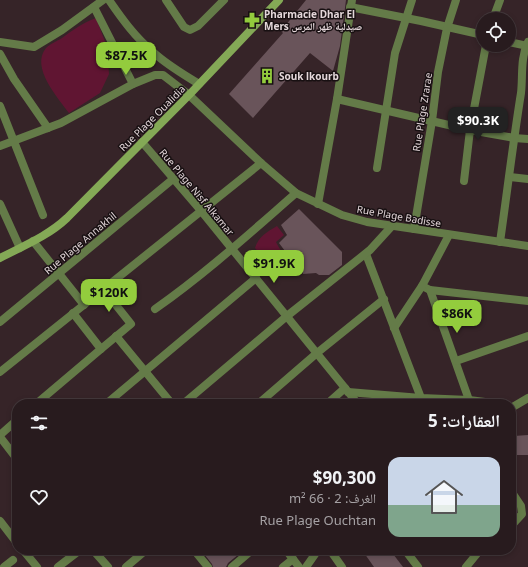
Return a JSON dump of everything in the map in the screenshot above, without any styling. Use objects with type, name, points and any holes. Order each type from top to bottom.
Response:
[{"type":"street","points":[[0,42],[34,47],[62,30],[103,0]]},
{"type":"street","points":[[109,0],[135,34],[152,52],[173,68],[199,84]]},
{"type":"street","points":[[169,1],[184,27],[190,30],[198,26],[224,0]]},
{"type":"street","name":"Rue Plage Oualidia","points":[[0,258],[55,229],[68,218],[189,95],[279,0]]},
{"type":"street","points":[[377,168],[395,53],[412,0]]},
{"type":"street","name":"Rue Plage Zrarae","points":[[414,228],[432,121],[438,72],[447,28],[456,0]]},
{"type":"street","points":[[496,12],[500,0]]},
{"type":"street","points":[[318,204],[337,99],[351,4],[476,34]]},
{"type":"street","points":[[94,7],[133,84]]},
{"type":"street","points":[[500,242],[521,88],[522,59],[527,45],[516,43]]},
{"type":"street","points":[[464,182],[470,130],[485,52]]},
{"type":"street","points":[[0,54],[14,79],[48,128]]},
{"type":"street","name":"Rue Plage Badisse","points":[[0,146],[62,123],[154,74],[163,75],[189,95],[261,163],[296,193],[318,204],[354,219],[391,227],[414,228],[528,246]]},
{"type":"street","points":[[337,99],[470,130],[528,139]]},
{"type":"street","points":[[0,106],[44,215]]},
{"type":"street","name":"Rue Plage Nisf Alkamar","points":[[142,142],[233,249],[354,399]]},
{"type":"street","points":[[0,372],[202,212],[261,163]]},
{"type":"street","points":[[510,177],[528,179]]},
{"type":"street","name":"Rue Plage Annakhil","points":[[0,322],[173,179]]},
{"type":"street","points":[[155,309],[233,249],[296,193]]},
{"type":"street","points":[[0,204],[20,248]]},
{"type":"street","points":[[189,399],[287,316],[366,254],[380,241],[391,227]]},
{"type":"street","points":[[394,328],[422,286],[448,234]]},
{"type":"street","points":[[33,241],[84,306]]},
{"type":"street","points":[[366,254],[421,398]]},
{"type":"street","points":[[112,399],[256,278]]},
{"type":"street","points":[[422,286],[430,290],[528,301]]},
{"type":"street","points":[[42,399],[100,348],[131,324],[104,290]]},
{"type":"street","points":[[430,290],[469,399]]},
{"type":"street","points":[[264,399],[317,353],[384,299]]},
{"type":"street","points":[[73,313],[100,348]]},
{"type":"street","points":[[116,336],[168,399]]},
{"type":"street","points":[[456,360],[528,336]]},
{"type":"street","points":[[334,399],[346,390],[445,399]]},
{"type":"street","points":[[516,404],[528,398]]},
{"type":"street","points":[[12,425],[0,436],[12,452]]},
{"type":"street","points":[[516,500],[522,510],[522,514],[516,521]]},
{"type":"street","points":[[1,524],[12,537]]},
{"type":"street","points":[[27,555],[38,567]]},
{"type":"street","points":[[58,567],[74,555]]},
{"type":"street","points":[[97,555],[108,567]]},
{"type":"street","points":[[126,567],[140,555]]},
{"type":"street","points":[[198,555],[208,567]]},
{"type":"street","points":[[232,567],[246,555]]},
{"type":"street","points":[[290,555],[300,567]]},
{"type":"street","points":[[306,567],[314,555]]},
{"type":"street","points":[[334,555],[342,567]]},
{"type":"street","points":[[409,555],[418,567]]},
{"type":"street","points":[[466,567],[476,555]]},
{"type":"street","points":[[283,567],[293,559]]},
{"type":"street","points":[[4,567],[13,560]]},
{"type":"shaded area","points":[[96,18],[107,47],[109,74],[100,93],[69,113],[47,82],[41,64],[42,56],[49,45],[74,29]]},
{"type":"shaded area","points":[[277,226],[284,235],[276,242],[291,265],[279,277],[255,248],[261,237]]},
{"type":"building","points":[[306,0],[346,0],[340,46],[333,71],[310,53],[253,118],[229,94],[283,33],[281,31]]},
{"type":"building","points":[[299,209],[342,252],[342,265],[329,275],[319,275],[316,273],[303,274],[301,268],[291,259],[279,243],[287,235],[281,225]]},
{"type":"building","points":[[528,435],[528,455],[516,455],[516,436]]},
{"type":"building","points":[[205,555],[238,555],[228,563],[226,567],[213,567]]},
{"type":"building","points":[[366,555],[394,555],[403,567],[374,567]]},
{"type":"place","name":"Pharmacie Dhar El Mers صيدلية ظهر المرس","points":[[252,20]]},
{"type":"place","name":"Souk lkourb","points":[[267,76]]}]
